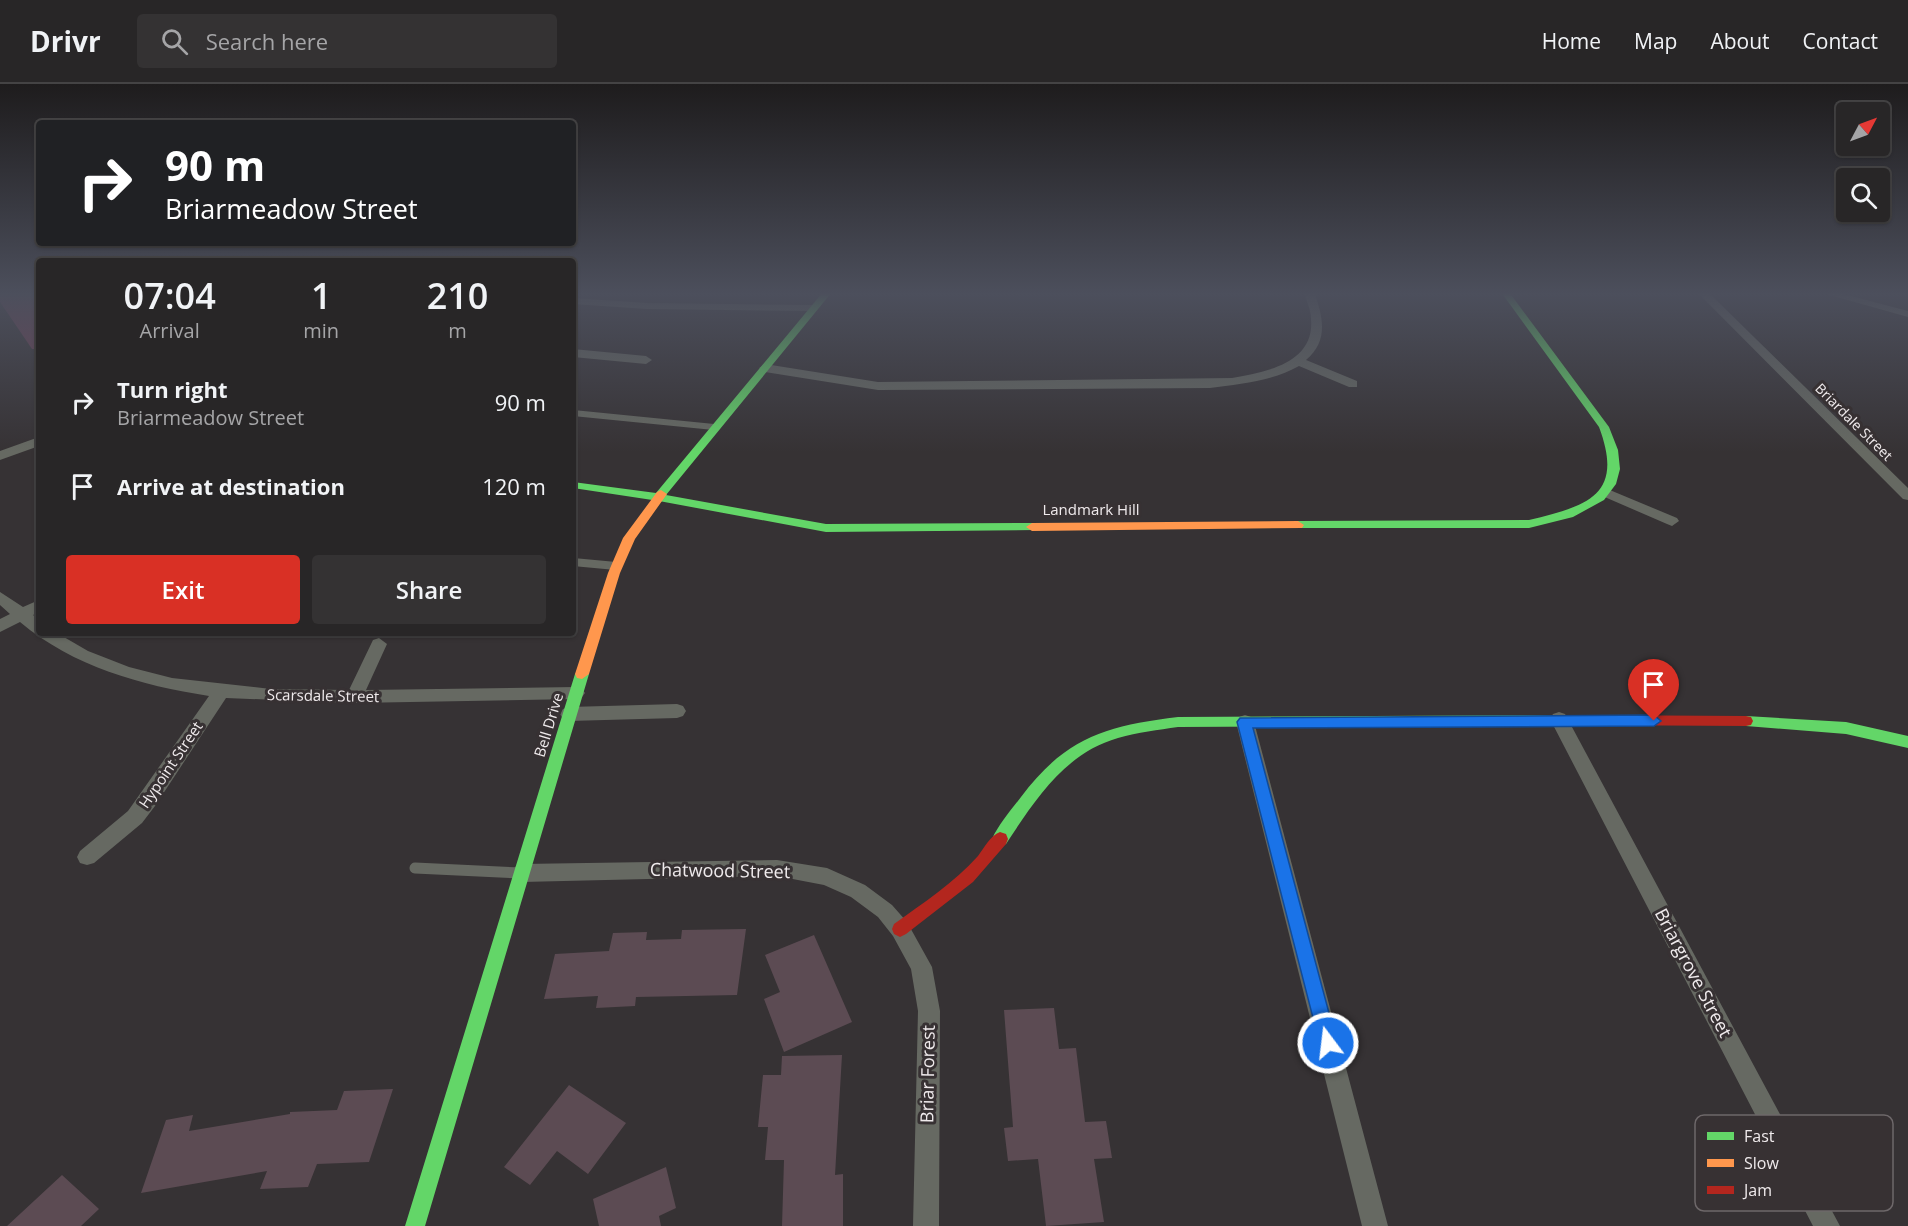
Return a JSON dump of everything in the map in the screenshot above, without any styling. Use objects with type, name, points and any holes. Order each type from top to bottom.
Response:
[{"type":"street","name":"Bell Drive","points":[[415,1226],[569,714],[616,566],[629,538],[659,496],[784,345]]},
{"type":"street","points":[[765,368],[878,386],[1210,384],[1260,378],[1299,361],[1313,345]]},
{"type":"street","points":[[1544,345],[1604,427],[1614,447],[1616,467],[1613,480],[1605,492],[1672,521]]},
{"type":"street","name":"Briardale Street","points":[[1756,345],[1908,496]]},
{"type":"street","points":[[576,353],[646,360]]},
{"type":"street","points":[[1299,361],[1353,384]]},
{"type":"street","points":[[0,456],[36,442]]},
{"type":"street","name":"Landmark Hill","points":[[576,485],[659,496],[826,528],[1529,524],[1575,512],[1592,504],[1605,492]]},
{"type":"street","points":[[0,597],[36,627]]},
{"type":"street","points":[[0,626],[36,607]]},
{"type":"street","name":"Scarsdale Street","points":[[49,636],[89,658],[136,675],[221,691],[299,698],[576,693]]},
{"type":"street","points":[[354,697],[379,644]]},
{"type":"street","name":"Hypoint Street","points":[[87,857],[135,817],[221,691]]},
{"type":"street","points":[[569,714],[677,711]]},
{"type":"street","points":[[900,928],[942,900],[967,878],[1001,838],[1039,781],[1063,758],[1124,729],[1158,723],[1245,722],[1558,720],[1798,723],[1847,727],[1908,742]]},
{"type":"street","name":"Briargrove Street","points":[[1558,720],[1768,1115]]},
{"type":"street","points":[[1245,722],[1375,1226]]},
{"type":"street","name":"Chatwood Street","points":[[522,873],[777,868],[827,877],[858,891],[885,911],[900,928]]},
{"type":"street","name":"Briar Forest","points":[[900,928],[921,967],[929,1011],[926,1226]]},
{"type":"street","name":"Briargrove Street","points":[[1819,1211],[1827,1226]]},
{"type":"lane","points":[[576,413],[714,427]]},
{"type":"lane","points":[[576,562],[616,566]]},
{"type":"lane","points":[[415,868],[522,873]]},
{"type":"building","points":[[746,929],[737,995],[636,997],[635,1006],[596,1008],[598,996],[544,999],[555,954],[609,951],[613,933],[647,932],[646,940],[681,939],[682,930]]},
{"type":"building","points":[[814,935],[852,1022],[784,1052],[764,999],[780,992],[765,955]]},
{"type":"building","points":[[1054,1008],[1059,1049],[1076,1048],[1085,1122],[1106,1121],[1112,1158],[1094,1159],[1104,1222],[1046,1226],[1038,1159],[1008,1161],[1004,1128],[1013,1127],[1004,1010]]},
{"type":"building","points":[[842,1055],[835,1175],[843,1174],[843,1226],[782,1226],[784,1160],[765,1160],[768,1127],[758,1127],[763,1075],[781,1075],[782,1056]]},
{"type":"building","points":[[569,1085],[626,1123],[588,1174],[557,1151],[530,1185],[504,1167]]},
{"type":"building","points":[[393,1089],[369,1162],[317,1164],[308,1187],[260,1189],[267,1171],[141,1193],[166,1120],[193,1115],[189,1131],[290,1114],[290,1112],[337,1110],[344,1091]]},
{"type":"building","points":[[666,1167],[676,1208],[659,1216],[661,1226],[599,1226],[593,1199]]},
{"type":"building","points":[[62,1175],[99,1209],[81,1226],[7,1226]]},
{"type":"traffic: fast","points":[[661,494],[784,345]]},
{"type":"traffic: fast","points":[[1298,525],[1529,524],[1569,514],[1600,497],[1610,484],[1614,469],[1613,450],[1604,427],[1544,345]]},
{"type":"traffic: fast","points":[[576,485],[659,497],[826,528],[1032,527]]},
{"type":"traffic: fast","points":[[415,1226],[582,674]]},
{"type":"traffic: fast","points":[[1000,839],[1036,788],[1071,754],[1115,733],[1144,726],[1178,722],[1579,720]]},
{"type":"traffic: fast","points":[[1746,721],[1846,728],[1908,742]]},
{"type":"traffic: slow","points":[[582,674],[614,573],[629,538],[661,494]]},
{"type":"traffic: slow","points":[[1032,527],[1298,525]]},
{"type":"traffic: jam","points":[[1579,720],[1746,721]]},
{"type":"traffic: jam","points":[[900,929],[967,877],[1000,839]]},
{"type":"route","points":[[1328,1043],[1245,722],[1654,721]]}]
